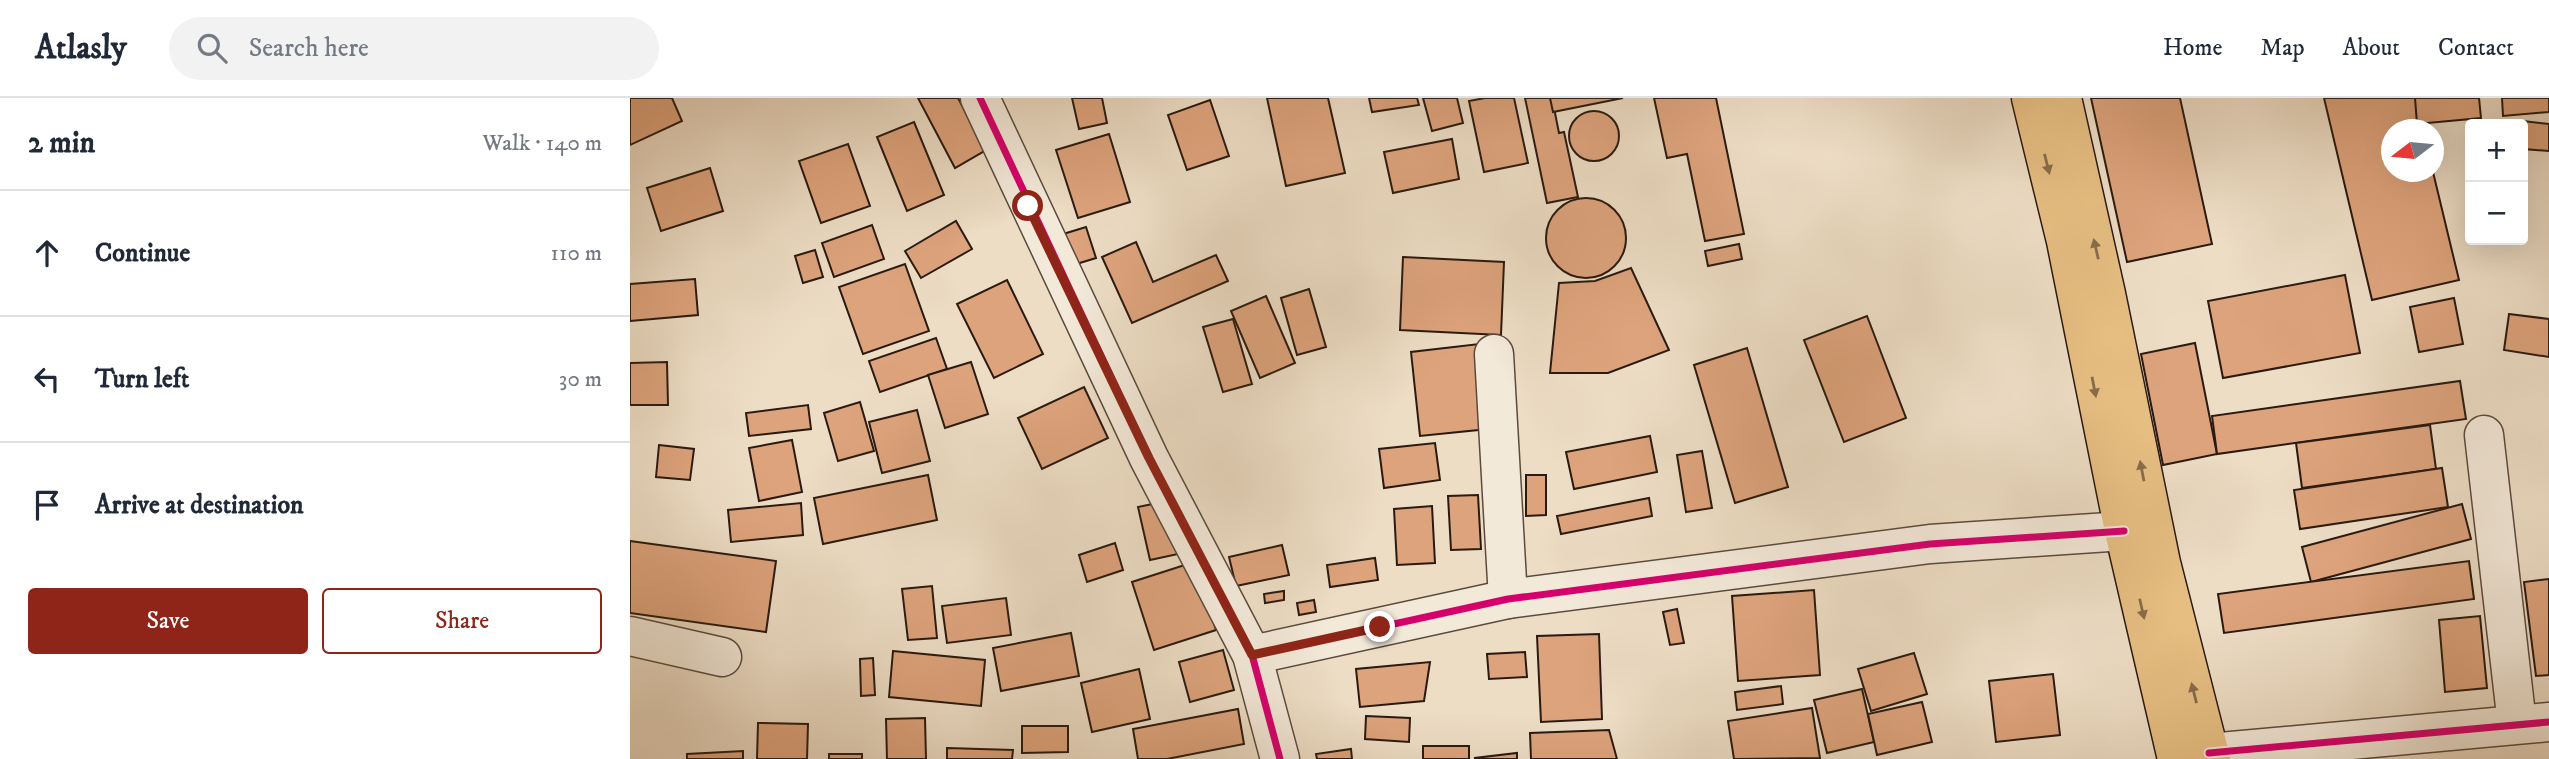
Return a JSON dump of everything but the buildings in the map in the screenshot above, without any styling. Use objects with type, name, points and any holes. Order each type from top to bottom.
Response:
[{"type":"main road","points":[[2031,98],[2066,241],[2124,531],[2199,757]]},
{"type":"main road","points":[[2062,98],[2104,282],[2199,757]]},
{"type":"street","points":[[980,98],[1149,458],[1252,655],[1280,759]]},
{"type":"street","points":[[1494,354],[1508,599]]},
{"type":"street","points":[[2199,757],[2533,723],[2484,435]]},
{"type":"street","points":[[1252,655],[1508,599],[1930,544],[2124,531]]},
{"type":"street","points":[[630,636],[722,657]]},
{"type":"cycle path","points":[[980,98],[1149,458],[1252,655],[1280,759]]},
{"type":"cycle path","points":[[1252,655],[1508,599],[1930,544],[2124,531]]},
{"type":"cycle path","points":[[2209,753],[2549,722]]},
{"type":"route","points":[[1028,206],[1149,458],[1252,655],[1380,627]]}]
